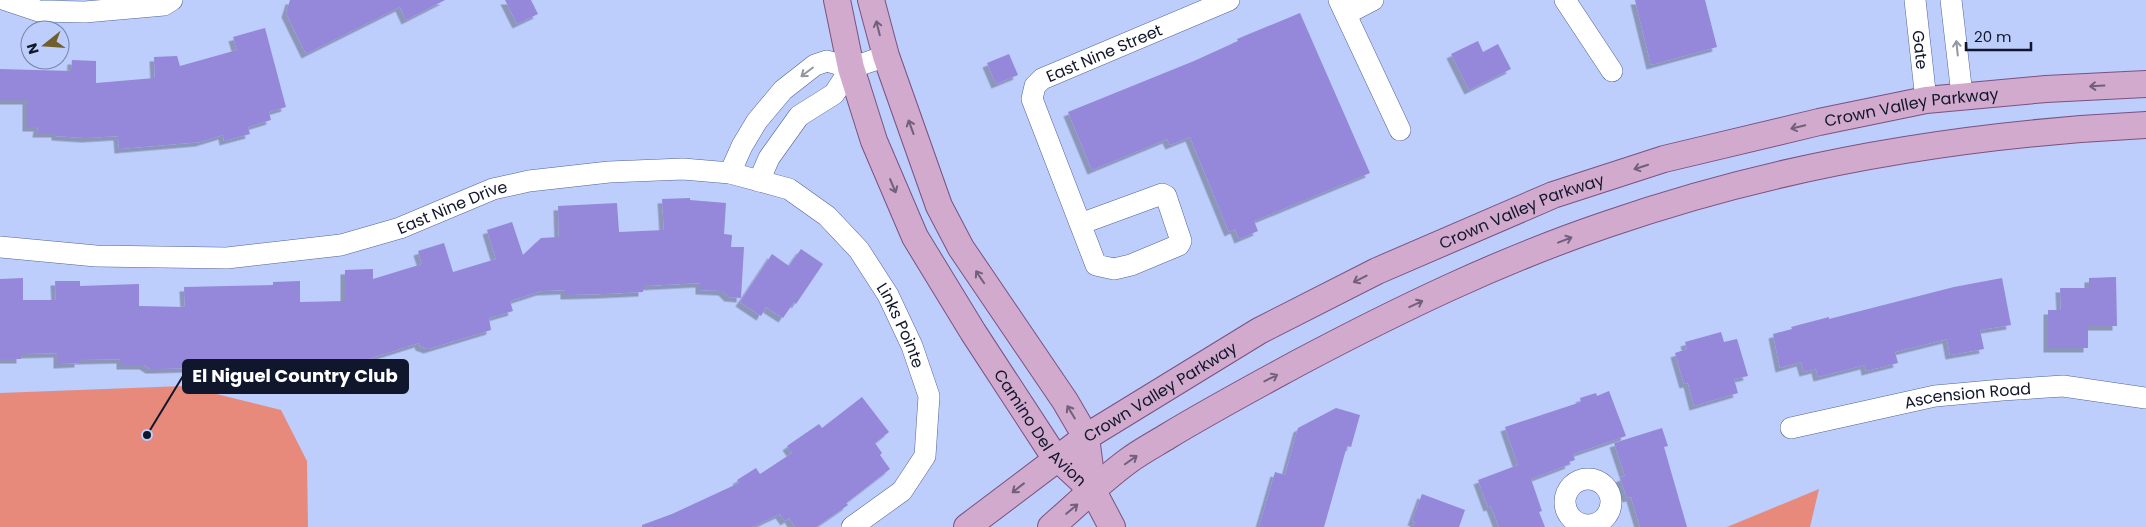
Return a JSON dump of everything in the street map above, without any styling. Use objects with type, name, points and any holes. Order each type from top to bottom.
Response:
[{"type":"main road","name":"Camino Del Avion","points":[[837,0],[851,68],[874,142],[915,238],[1034,426],[1057,458],[1093,491]]},
{"type":"main road","name":"Camino Del Avion","points":[[871,0],[886,56],[939,206],[961,248],[1065,401],[1086,437],[1093,491]]},
{"type":"main road","name":"Crown Valley Parkway","points":[[967,527],[1086,437],[1259,330],[1377,271],[1553,195],[1664,159],[1810,124],[1926,100],[2076,87],[2146,84]]},
{"type":"main road","points":[[1050,527],[1128,460],[1219,405],[1349,336],[1488,271],[1608,224],[1746,182],[1891,152],[1951,142],[2019,134],[2146,125]]},
{"type":"main road","points":[[1093,491],[1112,527]]},
{"type":"street","points":[[6,0],[39,11],[86,12],[164,4],[172,0]]},
{"type":"street","name":"East Nine Street","points":[[1080,224],[1162,194],[1166,196],[1181,241],[1179,245],[1132,266],[1114,269],[1096,265],[1080,224],[1032,99],[1035,86],[1042,79],[1229,0]]},
{"type":"street","points":[[1373,0],[1343,7],[1400,130]]},
{"type":"street","points":[[1565,0],[1612,71]]},
{"type":"street","name":"Gate","points":[[1915,0],[1926,100]]},
{"type":"street","points":[[1952,0],[1962,96]]},
{"type":"street","points":[[730,173],[742,146],[757,121],[783,90],[815,65],[827,61],[851,68],[886,56]]},
{"type":"street","points":[[759,181],[769,158],[799,116],[834,94],[851,68]]},
{"type":"street","points":[[757,121],[784,138]]},
{"type":"street","name":"East Nine Drive","points":[[0,247],[96,256],[227,258],[341,245],[400,228],[493,189],[529,181],[609,172],[655,170],[683,169],[730,173]]},
{"type":"street","name":"Links Pointe","points":[[730,173],[789,189],[827,216],[859,250],[888,295],[912,346],[929,396],[926,456],[902,492],[852,527]]},
{"type":"street","name":"Ascension Road","points":[[1791,428],[1934,396],[2002,390],[2062,386],[2146,398]]},
{"type":"shaded area","points":[[184,386],[281,410],[307,461],[308,527],[0,527],[0,393]]},
{"type":"shaded area","points":[[1819,489],[1810,527],[1727,527]]},
{"type":"building","points":[[290,0],[445,0],[406,20],[400,7],[306,54],[286,13]]},
{"type":"building","points":[[505,0],[531,0],[538,14],[517,24]]},
{"type":"building","points":[[1635,0],[1705,0],[1717,47],[1651,65]]},
{"type":"building","points":[[1300,13],[1370,173],[1254,221],[1258,231],[1239,239],[1235,229],[1229,232],[1190,137],[1170,145],[1167,139],[1092,170],[1068,112],[1194,61],[1238,41],[1237,39]]},
{"type":"building","points":[[265,28],[286,107],[269,112],[271,120],[248,127],[250,134],[224,141],[223,135],[200,142],[119,149],[118,136],[86,138],[56,136],[56,133],[37,133],[38,127],[27,127],[27,100],[0,100],[0,69],[71,71],[72,60],[96,61],[96,83],[155,78],[154,57],[177,56],[180,66],[237,50],[233,37]]},
{"type":"building","points":[[1478,41],[1483,52],[1498,44],[1511,69],[1469,90],[1451,54]]},
{"type":"building","points":[[1009,54],[1018,75],[996,84],[987,63]]},
{"type":"building","points":[[690,198],[690,200],[726,203],[724,234],[732,235],[731,247],[744,247],[741,298],[729,297],[723,291],[700,290],[700,283],[643,286],[643,292],[565,295],[565,290],[541,291],[510,301],[513,311],[489,318],[491,330],[428,349],[420,346],[419,343],[368,359],[349,359],[337,365],[332,365],[326,359],[267,361],[267,365],[246,365],[246,360],[190,361],[190,368],[150,369],[144,365],[121,365],[121,359],[79,360],[79,363],[58,364],[58,353],[21,354],[21,359],[0,359],[0,279],[23,278],[23,300],[56,300],[55,281],[80,281],[80,286],[139,284],[139,306],[185,307],[184,287],[273,285],[273,282],[300,281],[300,302],[345,301],[345,270],[373,269],[373,279],[422,264],[418,251],[444,243],[453,272],[496,259],[487,230],[512,222],[523,255],[541,238],[559,237],[558,206],[617,203],[619,232],[664,230],[662,199]]},
{"type":"building","points":[[801,249],[823,264],[796,304],[794,302],[783,318],[766,307],[761,316],[740,302],[772,254],[789,266]]},
{"type":"building","points":[[2116,277],[2117,326],[2088,326],[2088,348],[2048,348],[2048,310],[2061,310],[2060,288],[2089,288],[2089,278]]},
{"type":"building","points":[[2002,278],[2011,325],[1980,330],[1984,349],[1950,355],[1947,339],[1895,352],[1898,363],[1866,371],[1865,365],[1818,377],[1816,369],[1804,372],[1801,362],[1780,368],[1773,334],[1829,317],[1829,319],[1954,287]]},
{"type":"building","points":[[1721,332],[1724,342],[1737,339],[1748,376],[1734,379],[1738,393],[1694,406],[1688,383],[1684,384],[1675,353],[1687,349],[1685,342]]},
{"type":"building","points":[[1609,391],[1626,436],[1573,454],[1575,460],[1569,462],[1570,464],[1531,479],[1542,511],[1539,512],[1545,527],[1499,527],[1491,506],[1488,507],[1478,480],[1518,465],[1505,427],[1581,402],[1580,398],[1596,393],[1597,396]]},
{"type":"building","points":[[862,397],[889,432],[875,443],[882,453],[880,455],[890,469],[846,503],[848,505],[816,527],[795,527],[789,518],[785,521],[780,514],[752,527],[642,527],[642,525],[672,514],[739,483],[737,480],[756,468],[760,474],[792,453],[787,446],[819,424],[822,428]]},
{"type":"building","points":[[1336,408],[1360,415],[1351,447],[1347,446],[1324,527],[1259,527],[1275,472],[1285,475],[1298,428]]},
{"type":"building","points":[[1662,428],[1668,446],[1664,447],[1687,527],[1640,527],[1631,497],[1627,498],[1620,478],[1625,476],[1614,443]]},
{"type":"building","points":[[1422,494],[1465,510],[1459,527],[1413,527],[1415,522],[1412,521]]},
{"type":"place","name":"El Niguel Country Club","points":[[147,435]]}]
